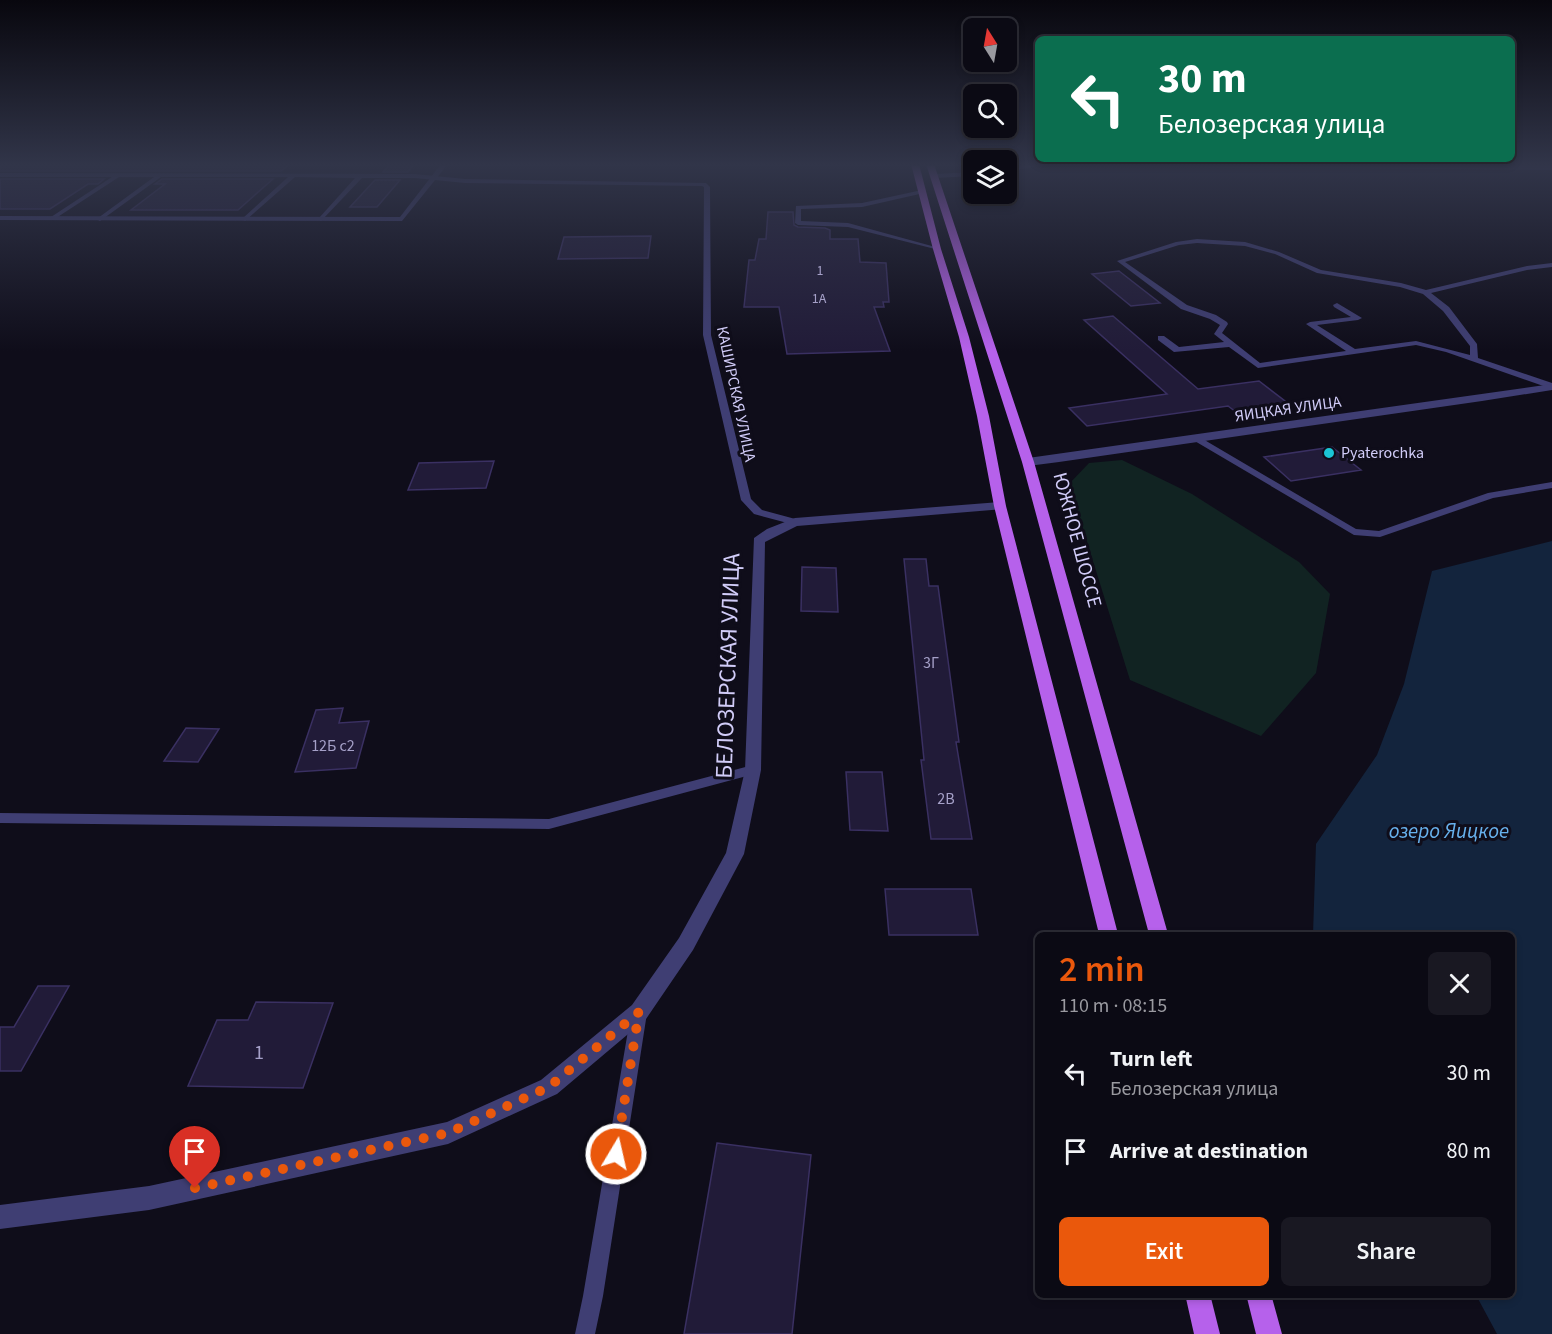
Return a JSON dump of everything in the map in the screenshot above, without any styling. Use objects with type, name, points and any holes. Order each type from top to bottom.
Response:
[{"type":"main road","points":[[931,226],[964,337],[983,416],[1000,506],[1108,932]]},
{"type":"main road","name":"ЮЖНОЕ ШОССЕ","points":[[951,226],[1028,462],[1158,932]]},
{"type":"main road","points":[[1198,1298],[1207,1334]]},
{"type":"main road","points":[[1259,1298],[1269,1334]]},
{"type":"street","name":"ЯИЦКАЯ УЛИЦА","points":[[1028,462],[1083,456],[1552,386]]},
{"type":"street","name":"БЕЛОЗЕРСКАЯ УЛИЦА","points":[[0,1217],[149,1198],[448,1133],[549,1087],[639,1012],[686,944],[735,854],[753,770],[759,541],[772,532],[795,522],[1000,506]]},
{"type":"lane","name":"КАШИРСКАЯ УЛИЦА","points":[[707,226],[707,335],[746,500],[758,512],[795,522]]},
{"type":"lane","points":[[853,226],[937,249]]},
{"type":"lane","points":[[1474,359],[1474,346],[1446,309],[1426,292],[1401,285],[1319,272],[1276,253],[1245,244],[1197,241],[1178,243],[1120,261],[1184,307],[1213,317],[1224,324],[1218,334],[1258,366],[1416,343],[1474,359],[1552,386]]},
{"type":"lane","points":[[1426,292],[1527,268],[1552,265]]},
{"type":"lane","points":[[1337,304],[1358,318],[1310,324],[1354,352]]},
{"type":"lane","points":[[1161,338],[1177,350],[1231,345]]},
{"type":"lane","points":[[1196,438],[1354,532],[1380,534],[1491,495],[1552,485]]},
{"type":"lane","points":[[0,818],[549,824],[753,770]]},
{"type":"lane","points":[[585,1334],[639,1012]]},
{"type":"shaded area","points":[[1122,460],[1192,494],[1299,562],[1330,594],[1316,673],[1261,736],[1130,680],[1069,484],[1089,463]]},
{"type":"water","name":"озеро Яицкое","points":[[1552,541],[1552,1334],[1497,1334],[1478,1298],[1515,1298],[1515,932],[1313,932],[1316,844],[1377,755],[1404,684],[1432,571]]},
{"type":"building","points":[[767,226],[825,228],[830,230],[830,239],[858,239],[860,262],[886,263],[889,302],[883,302],[884,307],[874,307],[890,351],[787,354],[779,307],[744,307],[749,260],[755,260],[759,239],[766,239]]},
{"type":"building","points":[[651,236],[648,258],[558,259],[564,237]]},
{"type":"building","points":[[1119,271],[1160,303],[1131,306],[1092,274]]},
{"type":"building","points":[[1113,316],[1198,389],[1259,381],[1289,404],[1236,412],[1228,406],[1087,426],[1069,408],[1167,394],[1084,320]]},
{"type":"building","points":[[1332,447],[1361,470],[1291,481],[1264,457]]},
{"type":"building","points":[[494,461],[486,488],[408,490],[419,463]]},
{"type":"building","points":[[904,559],[926,559],[929,586],[938,586],[959,742],[956,742],[972,839],[931,839],[921,760],[924,760]]},
{"type":"building","points":[[802,567],[836,568],[838,612],[801,611]]},
{"type":"building","points":[[343,708],[339,723],[369,721],[356,768],[295,772],[316,710]]},
{"type":"building","points":[[186,728],[219,729],[198,762],[164,761]]},
{"type":"building","points":[[846,772],[882,772],[888,831],[850,830]]},
{"type":"building","points":[[885,889],[971,889],[978,935],[889,935]]},
{"type":"building","points":[[38,986],[69,986],[21,1071],[0,1071],[0,1027],[14,1027]]},
{"type":"building","points":[[256,1002],[333,1003],[303,1088],[188,1086],[217,1020],[248,1020]]},
{"type":"building","points":[[717,1143],[811,1155],[792,1334],[684,1334]]},
{"type":"place","name":"Pyaterochka","points":[[1329,453]]},
{"type":"route","points":[[195,1188],[448,1133],[549,1087],[639,1012],[616,1154]]}]
